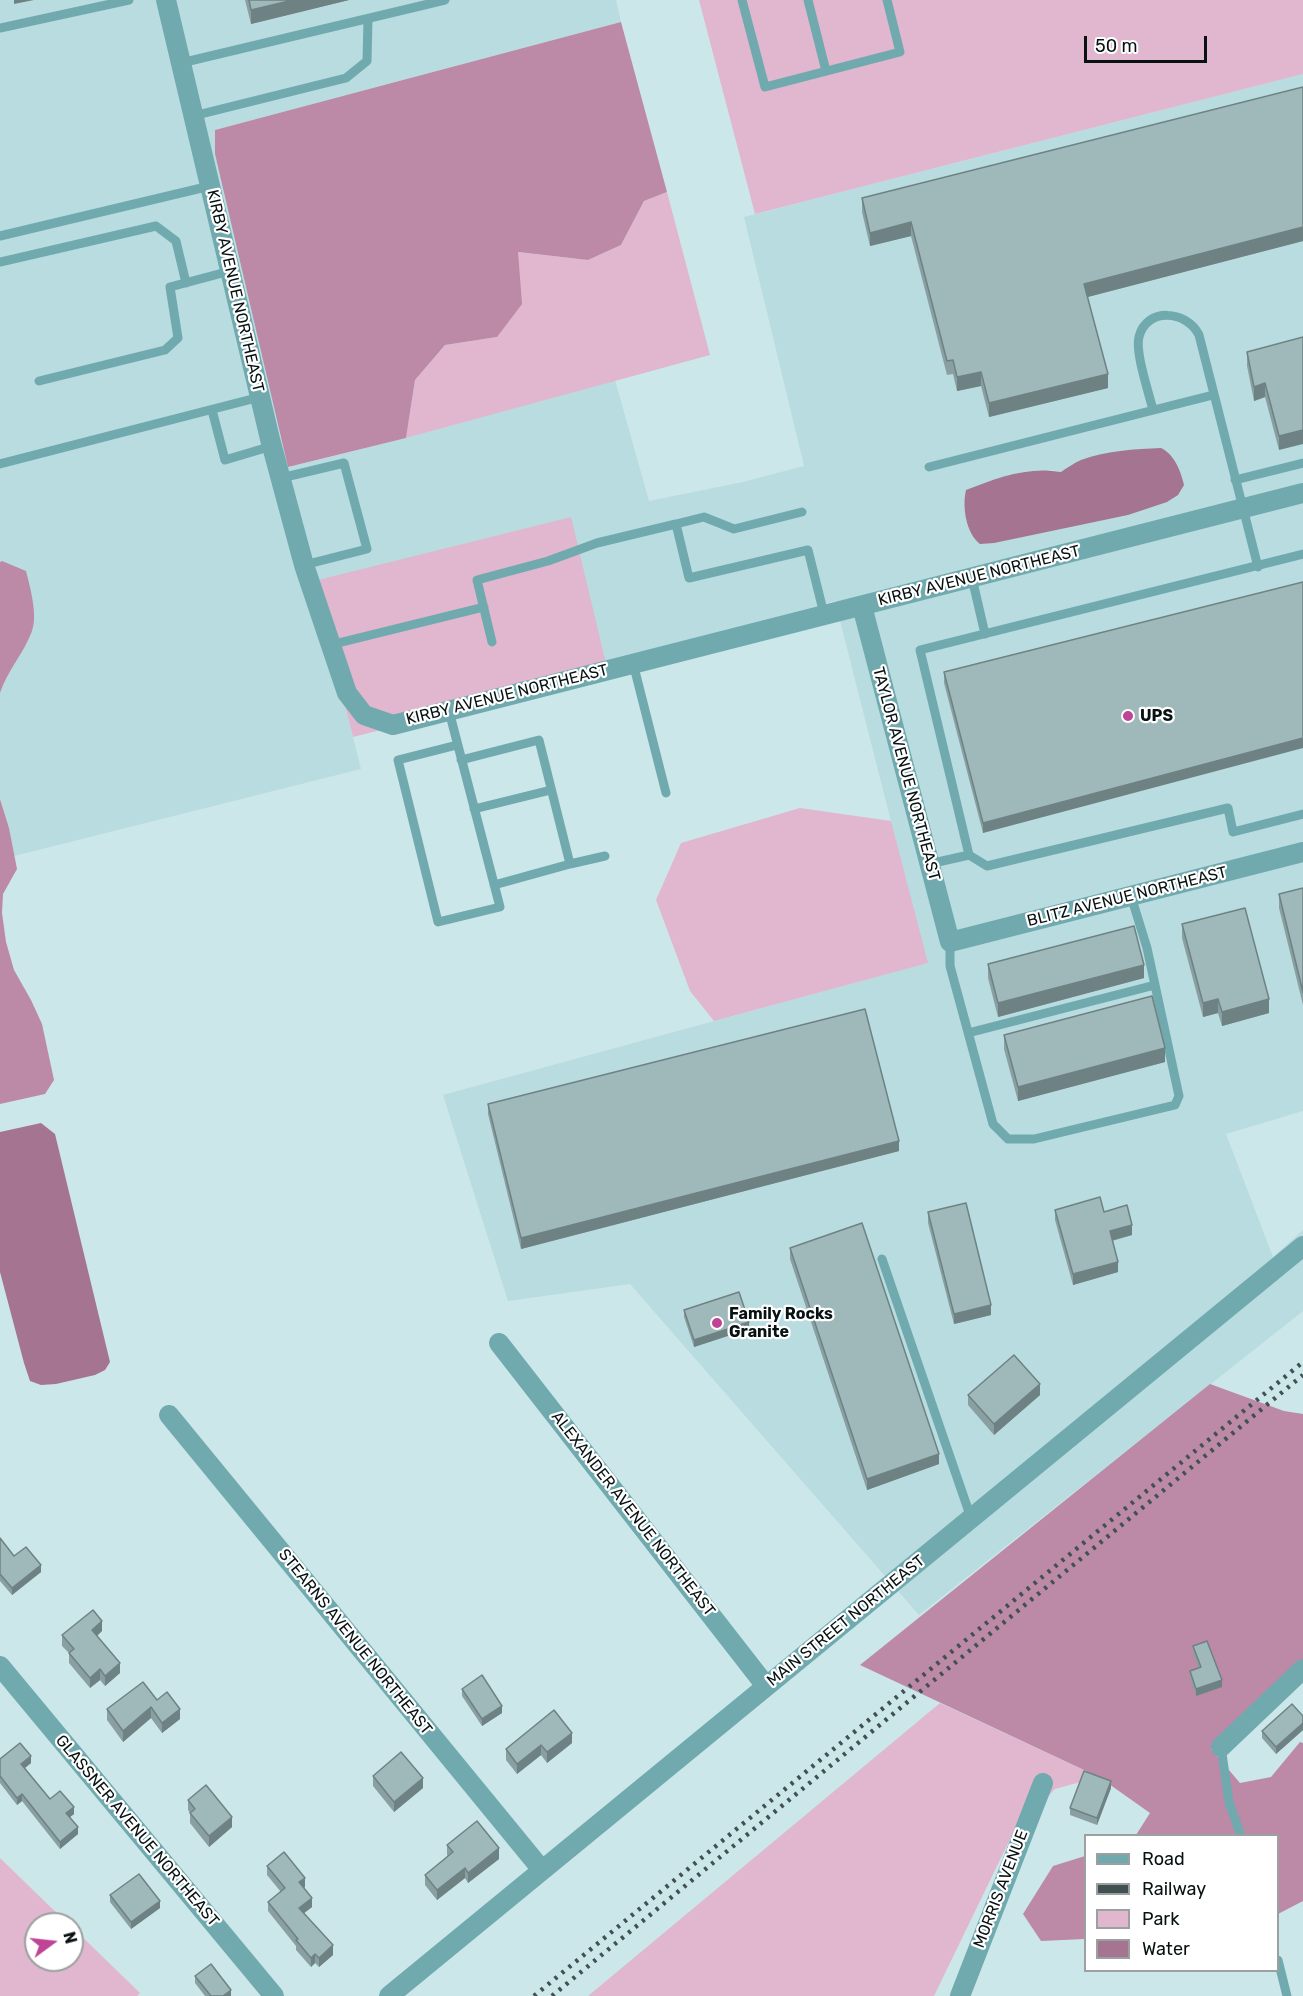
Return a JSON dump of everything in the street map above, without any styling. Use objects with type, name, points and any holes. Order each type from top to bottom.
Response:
[{"type":"street","name":"KIRBY AVENUE NORTHEAST","points":[[166,0],[260,397],[304,564],[347,693],[364,714],[393,725],[1303,493]]},
{"type":"street","name":"TAYLOR AVENUE NORTHEAST","points":[[862,606],[950,942]]},
{"type":"street","name":"BLITZ AVENUE NORTHEAST","points":[[950,942],[1303,852]]},
{"type":"street","name":"MAIN STREET NORTHEAST","points":[[389,1996],[1303,1246]]},
{"type":"street","name":"ALEXANDER AVENUE NORTHEAST","points":[[499,1342],[766,1686]]},
{"type":"street","name":"STEARNS AVENUE NORTHEAST","points":[[169,1415],[542,1870]]},
{"type":"street","name":"GLASSNER AVENUE NORTHEAST","points":[[0,1666],[274,1996]]},
{"type":"street","points":[[1221,1747],[1300,1678]]},
{"type":"street","name":"MORRIS AVENUE","points":[[960,1996],[1043,1783]]},
{"type":"lane","points":[[0,28],[129,0]]},
{"type":"lane","points":[[181,63],[445,0]]},
{"type":"lane","points":[[742,0],[765,87],[900,52],[887,0]]},
{"type":"lane","points":[[808,0],[826,71]]},
{"type":"lane","points":[[193,116],[346,78],[367,61],[368,19]]},
{"type":"lane","points":[[0,236],[210,186]]},
{"type":"lane","points":[[0,262],[156,226],[176,241],[186,283]]},
{"type":"lane","points":[[39,381],[165,350],[178,338],[170,287],[230,272]]},
{"type":"lane","points":[[1153,410],[1138,349],[1138,337],[1150,321],[1159,316],[1177,316],[1195,327],[1198,335],[1258,567]]},
{"type":"lane","points":[[929,467],[1213,394]]},
{"type":"lane","points":[[0,464],[260,397]]},
{"type":"lane","points":[[212,410],[225,460],[272,446]]},
{"type":"lane","points":[[281,478],[344,463],[367,549],[304,564]]},
{"type":"lane","points":[[1235,480],[1303,463]]},
{"type":"lane","points":[[492,642],[477,580],[548,561],[597,543],[704,517],[734,529],[802,512]]},
{"type":"lane","points":[[676,524],[689,579],[808,550],[824,614]]},
{"type":"lane","points":[[969,855],[920,650],[1303,554]]},
{"type":"lane","points":[[972,578],[985,634]]},
{"type":"lane","points":[[330,645],[484,607]]},
{"type":"lane","points":[[633,663],[666,793]]},
{"type":"lane","points":[[449,711],[500,907],[438,922],[398,760],[457,745]]},
{"type":"lane","points":[[461,760],[538,740],[570,864]]},
{"type":"lane","points":[[474,809],[551,790]]},
{"type":"lane","points":[[929,864],[969,855],[987,866],[1228,808],[1233,832],[1303,814]]},
{"type":"lane","points":[[494,885],[604,856]]},
{"type":"lane","points":[[950,942],[950,966],[993,1124],[1008,1139],[1034,1139],[1175,1105],[1179,1096],[1147,948],[1131,896]]},
{"type":"lane","points":[[968,1033],[1155,985]]},
{"type":"lane","points":[[882,1259],[971,1518]]},
{"type":"lane","points":[[1221,1747],[1229,1802],[1240,1834]]},
{"type":"lane","points":[[1279,1964],[1287,1996]]},
{"type":"shaded area","points":[[0,0],[616,0],[621,22],[215,130],[215,154],[289,467],[406,438],[615,380],[649,501],[743,482],[804,466],[744,217],[1303,74],[1303,1111],[1226,1134],[1273,1257],[1303,1230],[1303,1311],[919,1615],[630,1284],[508,1301],[443,1095],[927,963],[835,601],[608,672],[314,582],[361,769],[14,856],[9,828],[0,799],[0,693],[4,681],[33,628],[2,561],[0,562]],"holes":[[[1047,469],[1061,472],[1128,515],[1043,532]]]},
{"type":"shaded area","points":[[621,22],[667,192],[644,201],[621,245],[588,260],[518,252],[522,304],[497,337],[445,345],[415,380],[406,438],[288,467],[215,154],[215,130]]},
{"type":"shaded area","points":[[0,562],[26,571],[33,601],[34,624],[29,639],[0,693]]},
{"type":"shaded area","points":[[0,799],[9,828],[17,869],[3,894],[2,913],[6,942],[14,970],[42,1024],[54,1080],[45,1094],[0,1104]]},
{"type":"shaded area","points":[[1210,1384],[1284,1411],[1303,1414],[1303,1662],[1263,1703],[1211,1749],[1240,1783],[1271,1777],[1300,1742],[1303,1743],[1303,1901],[1279,1913],[1279,1834],[1137,1834],[1150,1813],[1099,1777],[860,1665]]},
{"type":"shaded area","points":[[1084,1856],[1084,1939],[1041,1941],[1023,1914],[1053,1866]]},
{"type":"green space","points":[[699,0],[1303,0],[1303,74],[755,214]]},
{"type":"green space","points":[[667,192],[710,355],[406,438],[415,380],[445,345],[497,337],[517,252],[588,260],[621,245],[644,201]]},
{"type":"green space","points":[[571,517],[608,672],[353,737],[314,581]]},
{"type":"green space","points":[[800,808],[891,821],[928,963],[714,1021],[690,991],[656,900],[681,843]]},
{"type":"green space","points":[[940,1703],[1099,1777],[1055,1789],[1013,1833],[934,1996],[588,1996]]},
{"type":"green space","points":[[0,1858],[56,1912],[24,1912],[24,1972],[84,1972],[84,1939],[140,1993],[137,1996],[0,1996]]},
{"type":"water","points":[[1161,448],[1170,454],[1184,485],[1178,495],[1167,502],[1128,515],[994,543],[980,544],[968,527],[965,512],[966,490],[1001,477],[1025,472],[1061,472],[1081,460],[1100,454]]},
{"type":"water","points":[[41,1123],[55,1134],[110,1362],[105,1370],[95,1375],[41,1385],[30,1381],[0,1272],[0,1132]]},
{"type":"building","points":[[249,0],[293,0],[251,10]]},
{"type":"building","points":[[1303,87],[1303,227],[1084,284],[1108,374],[989,403],[981,372],[957,377],[953,360],[947,361],[911,222],[870,233],[862,198]]},
{"type":"building","points":[[1303,337],[1303,430],[1279,436],[1265,383],[1254,387],[1247,352]]},
{"type":"building","name":"UPS","points":[[1303,582],[1303,738],[983,823],[944,672]]},
{"type":"building","points":[[1303,888],[1303,992],[1279,894]]},
{"type":"building","points":[[1245,908],[1269,999],[1222,1012],[1218,999],[1203,1003],[1182,924]]},
{"type":"building","points":[[1134,926],[1144,965],[998,1003],[988,964]]},
{"type":"building","points":[[1152,996],[1165,1048],[1018,1087],[1004,1035]]},
{"type":"building","points":[[865,1009],[899,1141],[521,1238],[488,1104]]},
{"type":"building","points":[[1100,1197],[1104,1212],[1127,1205],[1132,1225],[1110,1231],[1118,1262],[1073,1274],[1055,1210]]},
{"type":"building","points":[[966,1203],[991,1305],[954,1314],[928,1212]]},
{"type":"building","points":[[862,1223],[939,1454],[867,1479],[790,1248]]},
{"type":"building","name":"Family Rocks Granite","points":[[739,1292],[749,1322],[694,1340],[684,1310]]},
{"type":"building","points":[[1014,1355],[1040,1384],[994,1424],[968,1395]]},
{"type":"building","points":[[0,1538],[14,1556],[26,1547],[41,1565],[12,1588],[0,1574]]},
{"type":"building","points":[[93,1610],[102,1621],[92,1630],[120,1663],[105,1676],[100,1669],[90,1678],[69,1653],[74,1649],[62,1635]]},
{"type":"building","points":[[1207,1641],[1222,1680],[1196,1689],[1190,1671],[1201,1667],[1193,1646]]},
{"type":"building","points":[[482,1675],[502,1706],[482,1719],[462,1689]]},
{"type":"building","points":[[143,1682],[157,1700],[167,1692],[180,1709],[162,1723],[151,1707],[123,1731],[107,1709]]},
{"type":"building","points":[[1292,1704],[1303,1716],[1303,1723],[1276,1747],[1262,1731]]},
{"type":"building","points":[[554,1710],[572,1733],[547,1752],[541,1745],[517,1764],[506,1749]]},
{"type":"building","points":[[20,1743],[31,1756],[21,1764],[50,1799],[60,1791],[74,1807],[66,1813],[78,1827],[60,1842],[22,1794],[17,1798],[0,1776],[0,1759]]},
{"type":"building","points":[[401,1752],[423,1778],[394,1802],[373,1776]]},
{"type":"building","points":[[1084,1771],[1111,1781],[1097,1818],[1070,1808]]},
{"type":"building","points":[[206,1785],[232,1817],[209,1836],[190,1813],[195,1809],[188,1800]]},
{"type":"building","points":[[477,1821],[499,1848],[468,1873],[465,1868],[437,1890],[425,1875],[453,1852],[447,1845]]},
{"type":"building","points":[[284,1852],[305,1878],[299,1882],[312,1898],[299,1908],[333,1945],[319,1958],[315,1954],[311,1958],[268,1902],[285,1888],[267,1866]]},
{"type":"building","points":[[139,1874],[160,1901],[131,1922],[110,1895]]},
{"type":"building","points":[[211,1964],[231,1990],[223,1996],[211,1996],[195,1976]]},
{"type":"railway","points":[[534,1996],[1303,1362]]},
{"type":"railway","points":[[552,1996],[1303,1375]]},
{"type":"place","name":"UPS","points":[[1128,716]]},
{"type":"place","name":"Family Rocks Granite","points":[[717,1323]]}]
